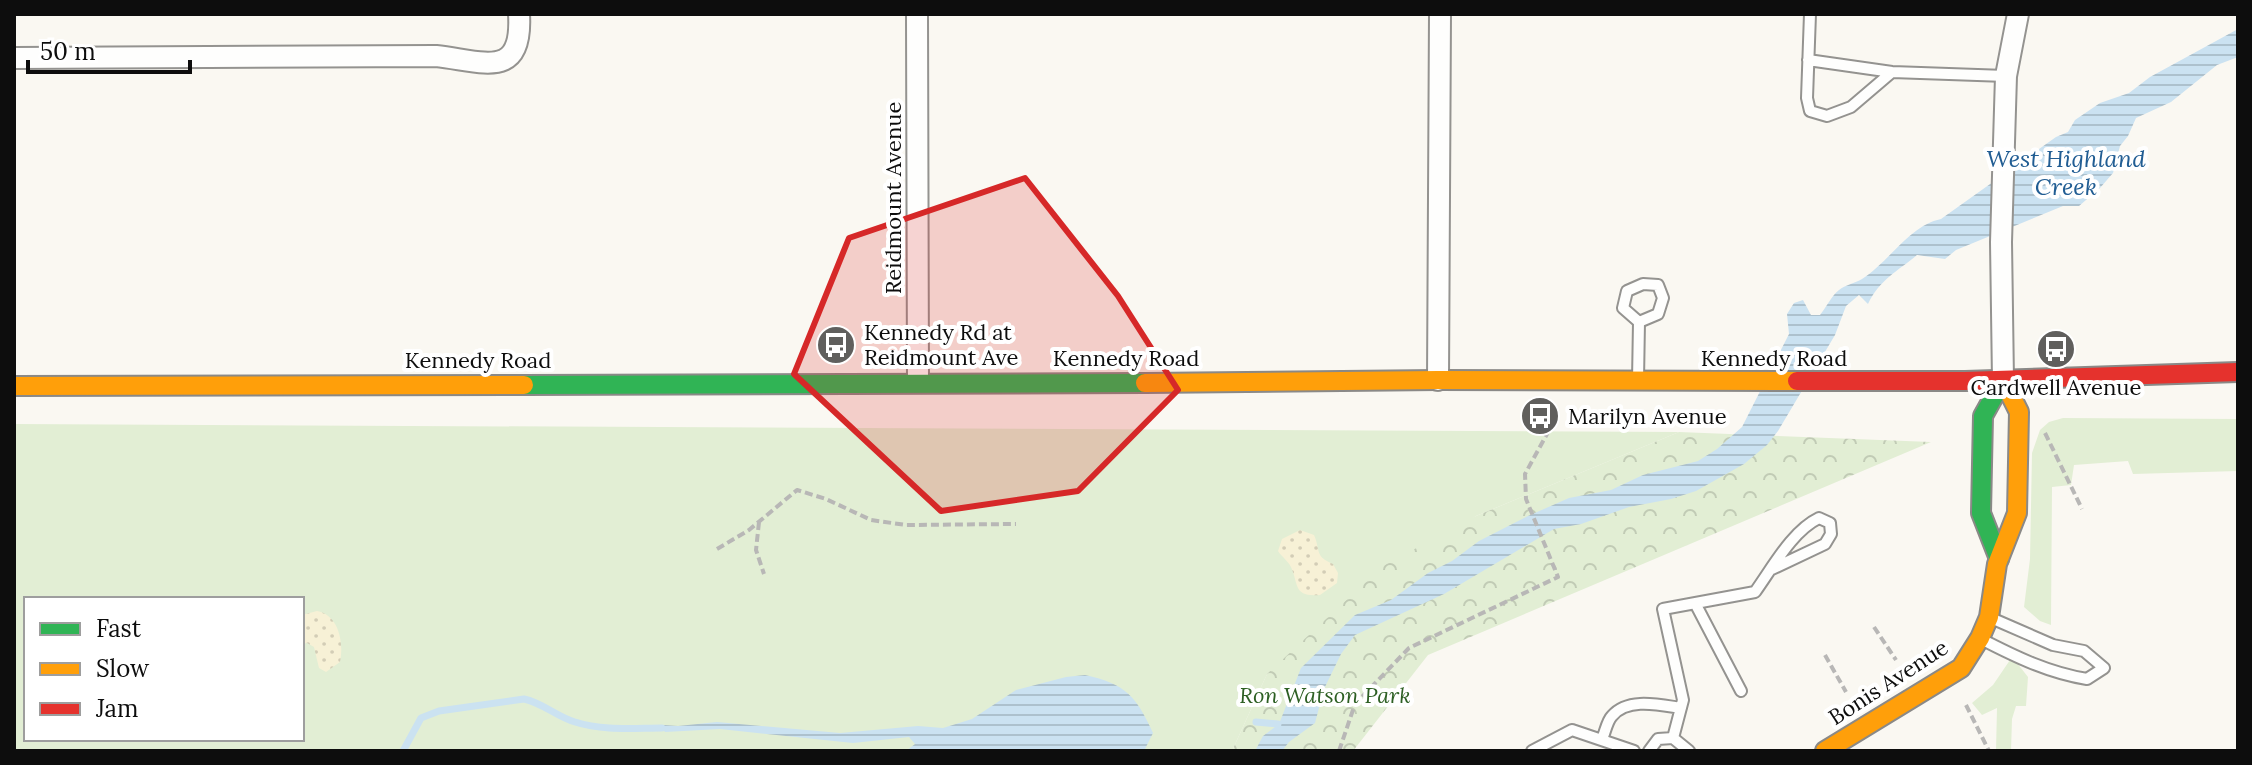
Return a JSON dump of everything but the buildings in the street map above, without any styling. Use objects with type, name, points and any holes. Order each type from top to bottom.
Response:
[{"type":"main road","name":"Kennedy Road","points":[[14,386],[1332,383],[1438,380],[1835,382],[2238,372]]},
{"type":"main road","points":[[1999,559],[1981,513],[1983,416],[2003,380]]},
{"type":"main road","name":"Bonis Avenue","points":[[1825,751],[1961,668],[1980,638],[1989,617],[1999,559],[2017,513],[2019,412],[2003,380]]},
{"type":"street","points":[[14,58],[436,56],[499,63],[510,58],[515,50],[520,27],[519,14]]},
{"type":"street","name":"Reidmount Avenue","points":[[917,14],[918,382]]},
{"type":"street","points":[[1438,380],[1440,14]]},
{"type":"street","points":[[2003,380],[2003,145],[2006,76],[2018,14]]},
{"type":"lane","points":[[1810,14],[1807,98],[1810,111],[1827,116],[1851,107],[1892,72]]},
{"type":"lane","points":[[1808,60],[1892,72],[2006,76]]},
{"type":"lane","points":[[1638,382],[1639,322]]},
{"type":"lane","points":[[1673,738],[1683,700],[1663,609],[1755,592],[1772,569],[1805,525],[1819,518],[1830,523],[1831,534],[1825,544],[1772,569]]},
{"type":"lane","points":[[1695,603],[1741,691]]},
{"type":"lane","points":[[1980,638],[2029,663],[2066,676],[2087,679],[2104,668],[2084,651],[2053,645],[1989,617]]},
{"type":"lane","points":[[1602,739],[1613,715],[1630,705],[1681,708]]},
{"type":"lane","points":[[1532,751],[1572,730],[1634,751]]},
{"type":"lane","points":[[1649,751],[1658,739],[1673,738],[1689,751]]},
{"type":"path","points":[[1339,751],[1355,704],[1409,648],[1558,577],[1526,499],[1525,474],[1552,425],[1552,381]]},
{"type":"path","points":[[2045,433],[2082,509]]},
{"type":"path","points":[[717,549],[749,530],[797,490],[826,499],[871,520],[906,525],[1016,524]]},
{"type":"path","points":[[760,520],[756,550],[764,574]]},
{"type":"path","points":[[1874,627],[1896,660]]},
{"type":"path","points":[[1825,655],[1846,692]]},
{"type":"path","points":[[1966,705],[1989,751]]},
{"type":"highlighted area","points":[[1025,178],[1118,296],[1178,390],[1078,491],[941,511],[794,374],[849,238]]},
{"type":"green space","points":[[2063,418],[2238,419],[2238,471],[2133,474],[2128,461],[2074,465],[2071,485],[2052,487],[2051,625],[2040,621],[2024,607],[2030,559],[2032,453],[2040,430],[2049,422]]},
{"type":"green space","points":[[14,424],[1679,432],[1476,516],[1267,674],[1232,751],[14,751]]},
{"type":"green space","name":"Ron Watson Park","points":[[1679,432],[1931,442],[1428,655],[1353,751],[1232,751],[1267,674],[1383,566],[1476,516]]},
{"type":"green space","points":[[2010,660],[2017,663],[2028,677],[2026,706],[2016,706],[2012,719],[2011,751],[1996,751],[1997,708],[1982,715],[1972,703],[1993,685]]},
{"type":"sand","points":[[1300,530],[1314,535],[1320,556],[1333,564],[1338,573],[1337,583],[1320,595],[1301,592],[1291,567],[1278,551],[1282,539]]},
{"type":"sand","points":[[317,611],[324,614],[338,631],[340,662],[326,672],[319,668],[314,647],[304,644],[304,614]]},
{"type":"water","name":"West Highland Creek","points":[[2238,29],[2238,57],[2217,65],[2171,102],[2136,118],[2120,146],[2113,173],[2079,206],[2063,206],[1956,250],[1945,259],[1917,255],[1883,282],[1868,304],[1859,295],[1846,306],[1835,335],[1778,431],[1744,464],[1696,491],[1554,529],[1444,594],[1355,635],[1341,654],[1324,689],[1315,723],[1282,751],[1255,751],[1263,736],[1279,724],[1301,668],[1355,615],[1391,600],[1479,541],[1528,516],[1569,498],[1611,490],[1643,475],[1698,461],[1717,449],[1742,427],[1789,334],[1787,314],[1794,303],[1803,300],[1811,315],[1820,315],[1836,292],[1872,272],[1919,229],[1941,219],[2056,137],[2068,132],[2075,120],[2100,103],[2129,93],[2150,77]]},
{"type":"water","points":[[1085,675],[1111,683],[1135,701],[1153,733],[1144,751],[906,751],[915,744],[909,737],[853,743],[720,729],[665,732],[662,728],[664,725],[717,722],[840,733],[918,726],[943,728],[972,719],[1016,690]]},
{"type":"waterway","points":[[403,751],[421,718],[439,711],[524,699],[586,725],[662,728]]},
{"type":"waterway","points":[[1256,722],[1278,724]]},
{"type":"traffic: fast","points":[[1999,559],[1981,513],[1983,416],[2003,380]]},
{"type":"traffic: fast","points":[[524,385],[1145,383]]},
{"type":"traffic: slow","points":[[1825,751],[1961,668],[1980,638],[1989,617],[1997,564],[2017,513],[2019,412],[2003,380]]},
{"type":"traffic: slow","points":[[1145,383],[1797,381]]},
{"type":"traffic: slow","points":[[14,386],[524,385]]},
{"type":"traffic: jam","points":[[1797,381],[1965,381],[2238,372]]},
{"type":"place","name":"Kennedy Rd at Reidmount Ave","points":[[836,345]]},
{"type":"place","name":"Cardwell Avenue","points":[[2056,349]]},
{"type":"place","name":"Marilyn Avenue","points":[[1540,416]]}]
